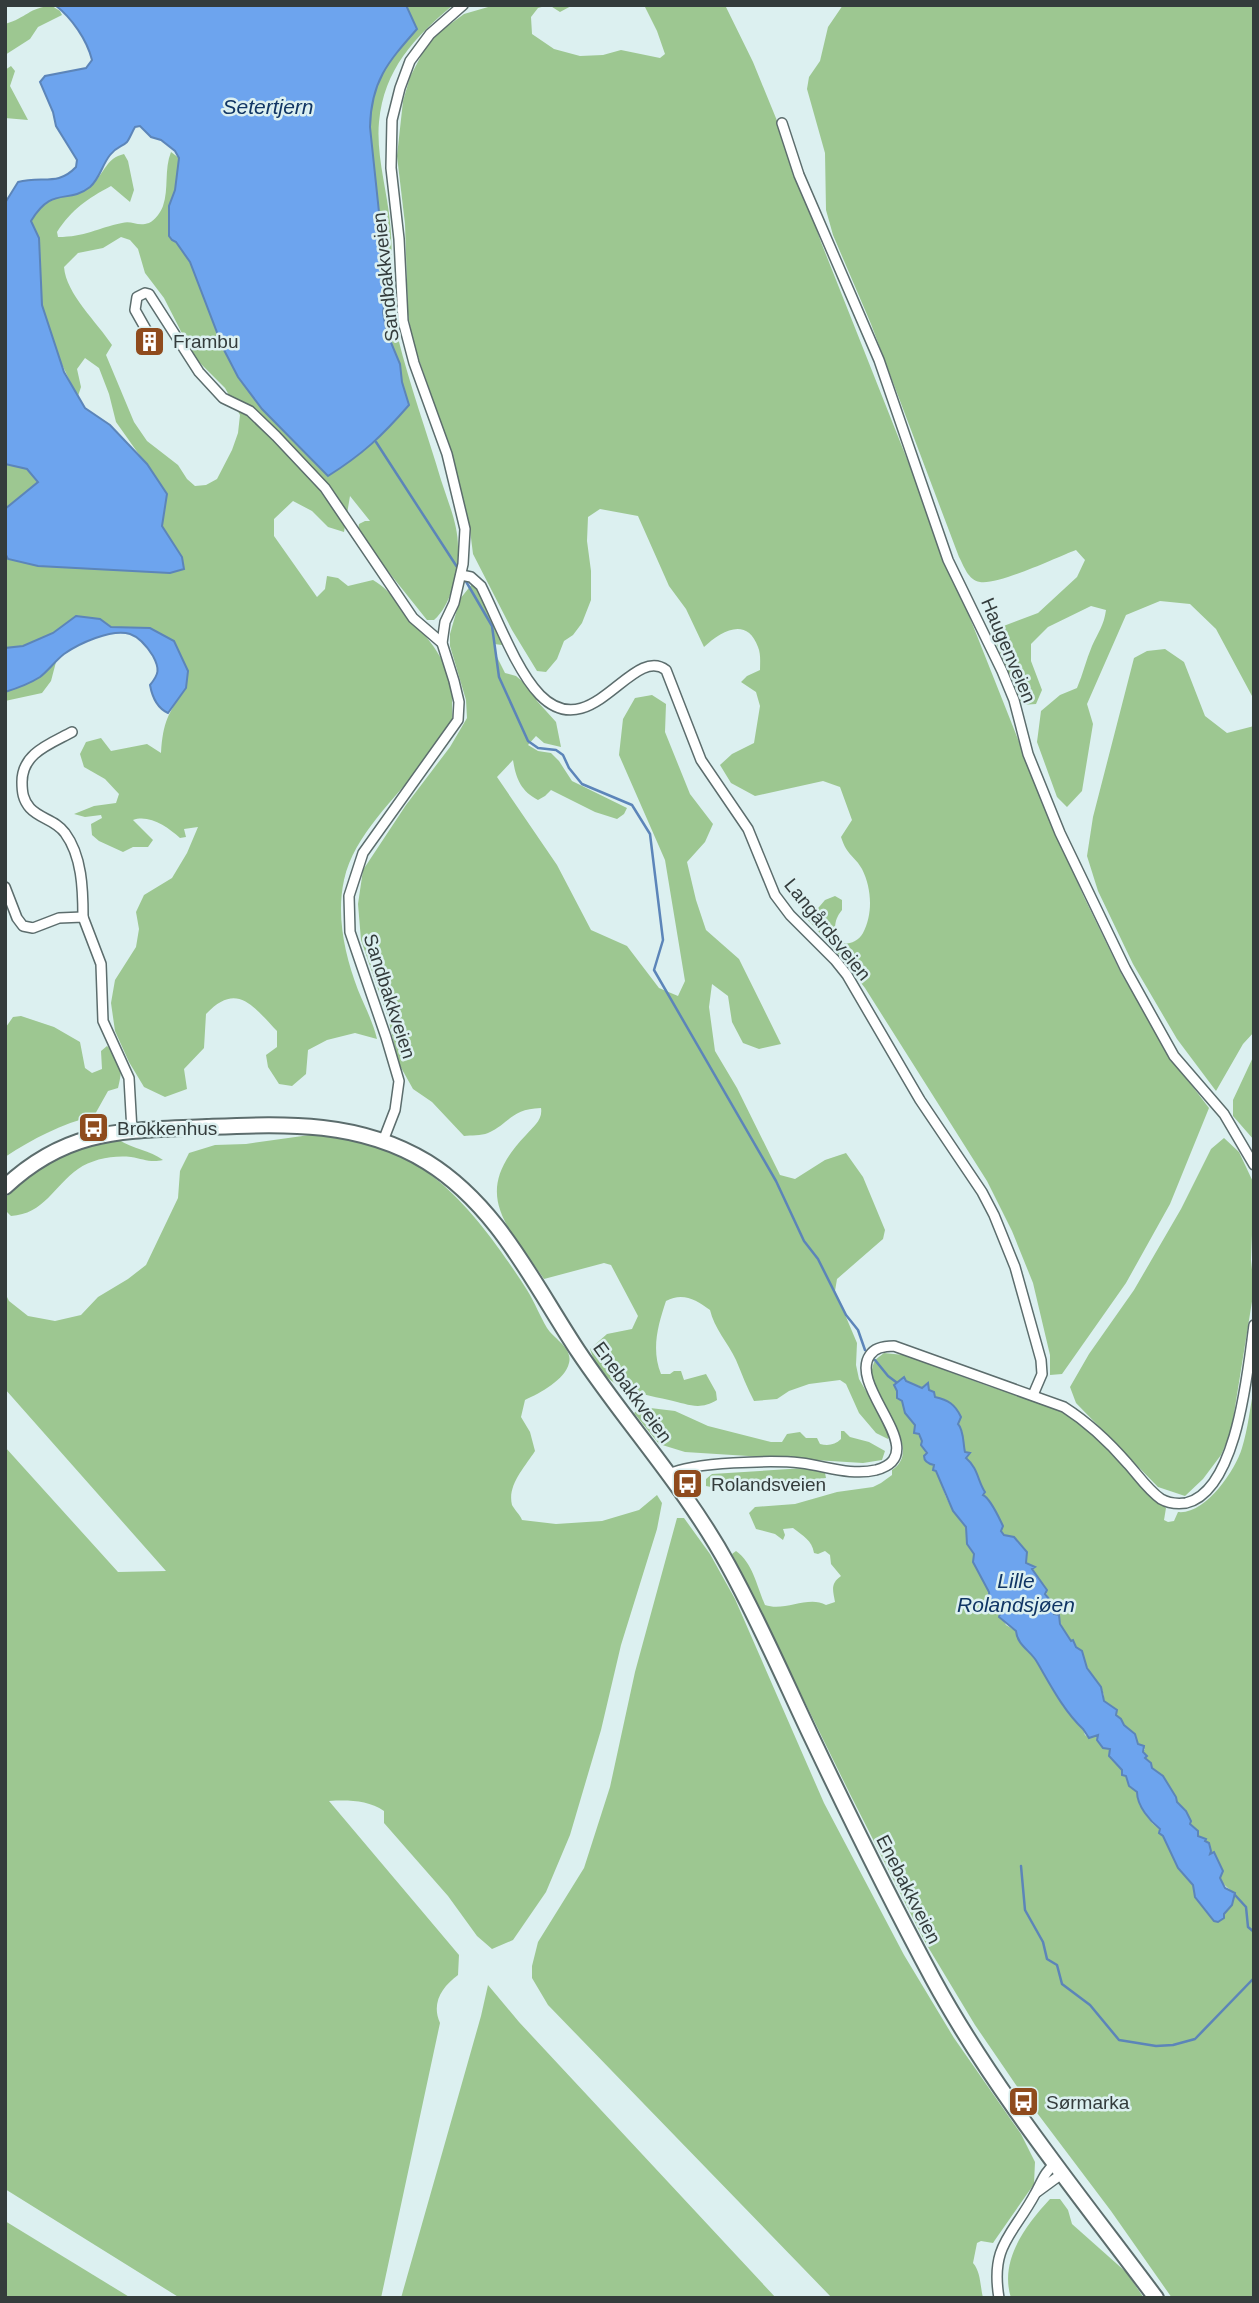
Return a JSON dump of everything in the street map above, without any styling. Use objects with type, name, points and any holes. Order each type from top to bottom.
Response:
[{"type":"main road","name":"Enebakkveien","points":[[5,1187],[30,1166],[65,1146],[96,1135],[295,1124],[344,1129],[383,1141],[440,1171],[468,1194],[518,1255],[592,1371],[669,1474],[727,1563],[849,1815],[943,1996],[989,2069],[1156,2298]]},
{"type":"street","name":"Sandbakkveien","points":[[383,1141],[395,1110],[399,1081],[350,933],[349,895],[363,853],[457,720],[459,702],[442,643],[445,622],[454,603],[464,555],[464,529],[447,454],[414,363],[403,321],[399,239],[391,168],[392,120],[410,61],[430,34],[463,5]]},
{"type":"street","name":"Haugenveien","points":[[782,123],[799,175],[879,360],[948,560],[1002,671],[1028,754],[1060,833],[1125,968],[1174,1056],[1224,1114],[1254,1165]]},
{"type":"street","points":[[148,333],[135,310],[137,297],[145,293],[149,294],[199,372],[223,398],[250,411],[325,488],[413,618],[442,643]]},
{"type":"street","name":"Langårdsveien","points":[[461,575],[471,577],[481,586],[528,680],[543,698],[555,706],[568,710],[580,709],[595,703],[623,681],[649,667],[660,666],[666,670],[701,760],[748,829],[775,895],[790,915],[847,975],[920,1100],[982,1192],[994,1215],[1015,1267],[1041,1360],[1042,1374],[1033,1395]]},
{"type":"street","points":[[72,732],[30,757],[22,774],[22,794],[28,806],[52,820],[66,833],[76,855],[83,886],[83,917],[101,964],[103,1021],[129,1079],[132,1131]]},
{"type":"street","points":[[5,887],[23,926],[33,928],[59,918],[83,917]]},
{"type":"street","points":[[669,1474],[690,1467],[773,1462],[799,1463],[855,1472],[878,1469],[888,1464],[896,1453],[895,1436],[867,1382],[866,1374],[871,1353],[881,1347],[899,1347],[1064,1407],[1107,1441],[1159,1497],[1175,1503],[1189,1502],[1205,1492],[1215,1479],[1235,1436],[1254,1325]]},
{"type":"street","points":[[999,2298],[997,2268],[1001,2249],[1011,2229],[1036,2193],[1060,2168]]},
{"type":"green space","points":[[406,5],[453,5],[414,43],[394,70],[382,103],[378,134],[390,222],[395,324],[452,513],[458,538],[456,576],[450,596],[440,613],[434,620],[427,620],[358,531],[359,524],[370,521],[350,496],[344,532],[328,527],[312,511],[293,501],[274,519],[274,536],[317,597],[325,589],[327,576],[338,578],[348,586],[373,580],[387,590],[431,643],[443,662],[452,694],[452,720],[425,761],[371,826],[350,861],[344,880],[341,922],[346,950],[353,977],[377,1039],[355,1033],[327,1040],[308,1050],[306,1074],[292,1086],[279,1084],[268,1067],[266,1055],[277,1047],[277,1031],[252,1006],[236,998],[227,999],[206,1014],[204,1048],[184,1069],[187,1089],[165,1097],[144,1087],[129,1062],[115,1031],[111,1003],[115,980],[136,947],[139,929],[136,912],[144,895],[172,878],[198,827],[184,829],[186,837],[180,838],[152,820],[133,820],[153,840],[148,847],[133,847],[123,852],[92,835],[91,824],[102,818],[101,815],[85,817],[74,814],[94,806],[116,803],[119,794],[105,779],[84,767],[80,754],[86,742],[101,738],[111,751],[147,744],[161,753],[168,718],[186,688],[174,641],[150,628],[111,627],[100,619],[76,616],[53,633],[23,646],[5,648],[5,553],[9,559],[38,566],[170,573],[182,557],[162,526],[167,494],[116,422],[99,368],[85,358],[77,369],[81,387],[78,396],[62,364],[42,306],[39,243],[31,221],[47,203],[84,190],[96,180],[109,162],[124,154],[134,190],[130,202],[111,186],[74,211],[57,232],[58,237],[84,234],[126,222],[149,223],[158,216],[163,206],[171,152],[179,158],[175,190],[169,206],[172,240],[188,259],[227,356],[250,392],[401,382],[400,364],[387,333],[383,313],[386,289],[370,106],[382,72],[403,45],[411,15]],"holes":[[[121,237],[130,240],[138,249],[145,273],[164,298],[194,357],[225,388],[240,415],[232,450],[217,479],[206,485],[195,486],[178,465],[147,441],[134,422],[106,355],[112,345],[76,297],[66,277],[64,267],[78,253],[103,248]]]},
{"type":"green space","points":[[495,5],[549,5],[538,8],[531,17],[532,34],[554,49],[580,56],[603,55],[621,50],[660,58],[665,54],[644,5],[725,5],[753,62],[780,128],[821,242],[1048,815],[1122,975],[1180,1070],[1209,1108],[1170,1204],[1126,1283],[1062,1374],[1050,1375],[1050,1355],[1033,1283],[1012,1231],[987,1181],[865,988],[808,920],[825,900],[835,896],[842,900],[842,910],[835,930],[839,943],[846,944],[861,936],[868,918],[868,885],[841,837],[852,820],[840,787],[823,781],[755,796],[731,783],[720,765],[732,754],[754,743],[760,706],[756,692],[741,682],[760,670],[760,653],[753,637],[741,629],[733,629],[704,647],[686,609],[669,586],[638,516],[600,509],[588,517],[591,600],[582,623],[573,635],[564,641],[557,659],[546,672],[537,671],[512,630],[473,554],[453,458],[413,342],[408,314],[405,224],[397,156],[403,101],[410,77],[423,52],[438,33],[464,14]]},
{"type":"green space","points":[[549,5],[573,5],[560,12]]},
{"type":"green space","points":[[843,5],[1254,5],[1254,712],[1252,696],[1216,629],[1190,604],[1160,601],[1126,615],[1087,704],[1093,724],[1082,791],[1067,807],[1057,797],[1037,742],[1041,711],[1060,695],[1077,688],[1106,610],[1091,606],[1048,627],[1031,644],[1031,661],[1042,690],[1036,704],[1022,705],[993,636],[1001,627],[1038,613],[1077,577],[1085,560],[1076,550],[1013,575],[980,582],[969,576],[959,557],[871,324],[833,235],[826,210],[825,153],[807,89],[809,77],[820,61],[828,27]]},
{"type":"green space","points":[[52,6],[62,15],[38,27],[30,39],[5,55],[5,24],[38,8]]},
{"type":"green space","points":[[11,66],[15,71],[10,86],[28,120],[5,118],[5,70]]},
{"type":"green space","points":[[5,464],[27,469],[38,482],[5,509]]},
{"type":"green space","points":[[472,584],[487,603],[499,630],[502,645],[494,644],[505,673],[516,676],[528,686],[537,701],[556,722],[561,747],[544,743],[536,736],[528,745],[538,751],[551,753],[572,781],[627,808],[617,819],[595,812],[551,790],[538,800],[520,784],[513,760],[497,777],[557,865],[591,930],[627,946],[659,988],[678,996],[685,981],[665,860],[619,755],[623,719],[635,698],[652,695],[666,704],[665,732],[690,794],[713,824],[705,842],[687,862],[706,930],[739,959],[781,1044],[759,1049],[743,1043],[732,1022],[728,996],[712,984],[709,1007],[715,1051],[737,1088],[780,1175],[795,1179],[825,1160],[846,1153],[863,1177],[885,1230],[883,1239],[837,1279],[835,1291],[857,1343],[856,1365],[859,1379],[890,1432],[888,1439],[876,1433],[859,1413],[846,1384],[840,1380],[809,1384],[789,1391],[777,1399],[754,1401],[710,1310],[689,1298],[678,1297],[666,1301],[657,1337],[658,1365],[661,1374],[681,1371],[684,1380],[706,1374],[716,1392],[717,1400],[705,1405],[688,1405],[632,1391],[611,1381],[602,1373],[590,1349],[607,1334],[632,1329],[638,1316],[611,1265],[604,1263],[544,1279],[507,1225],[500,1209],[497,1192],[500,1175],[509,1156],[539,1120],[541,1108],[523,1111],[488,1133],[464,1136],[432,1102],[413,1089],[399,1064],[388,1018],[361,940],[358,904],[363,870],[406,805],[450,747],[467,718],[466,700],[450,646],[450,634],[460,599]]},
{"type":"green space","points":[[1165,649],[1184,662],[1205,716],[1227,733],[1254,726],[1254,1032],[1243,1044],[1216,1091],[1177,1039],[1133,964],[1098,891],[1087,856],[1093,817],[1134,658],[1147,651]]},
{"type":"green space","points":[[56,662],[51,681],[42,693],[5,701],[5,692],[32,680]]},
{"type":"green space","points":[[21,1016],[54,1027],[80,1042],[85,1068],[92,1073],[102,1069],[101,1051],[107,1046],[119,1060],[121,1075],[118,1088],[108,1091],[94,1116],[48,1132],[5,1157],[5,1035],[6,1027],[13,1017]]},
{"type":"green space","points":[[1254,1055],[1254,1140],[1233,1116],[1233,1100]]},
{"type":"green space","points":[[317,1134],[354,1140],[387,1150],[415,1164],[445,1187],[496,1244],[527,1290],[547,1328],[568,1353],[569,1363],[563,1375],[525,1400],[521,1417],[530,1432],[535,1451],[514,1483],[511,1498],[512,1505],[522,1520],[556,1524],[602,1521],[639,1510],[657,1495],[662,1503],[657,1529],[621,1645],[601,1730],[570,1835],[546,1892],[513,1940],[492,1949],[477,1936],[448,1896],[384,1823],[384,1811],[365,1803],[329,1801],[459,1955],[458,1975],[443,1990],[438,2002],[440,2023],[381,2298],[180,2298],[5,2189],[5,1447],[118,1572],[166,1571],[5,1389],[5,1293],[9,1301],[28,1316],[55,1321],[81,1315],[98,1297],[146,1265],[178,1198],[180,1171],[189,1153],[215,1145],[246,1144]]},
{"type":"green space","points":[[1224,1138],[1239,1152],[1254,1184],[1251,1260],[1254,1289],[1231,1432],[1221,1455],[1203,1479],[1185,1496],[1158,1487],[1076,1403],[1070,1387],[1089,1354],[1134,1290],[1181,1209],[1211,1149]]},
{"type":"green space","points":[[119,1140],[163,1160],[110,1157],[96,1160],[78,1169],[32,1210],[11,1216],[5,1210],[5,1198],[57,1159],[85,1147]]},
{"type":"green space","points":[[884,1353],[904,1355],[1055,1407],[1089,1430],[1151,1496],[1166,1508],[1164,1520],[1168,1522],[1174,1521],[1178,1512],[1188,1511],[1208,1499],[1226,1479],[1242,1448],[1254,1388],[1254,2298],[1172,2298],[1111,2211],[1016,2085],[975,2025],[925,1942],[732,1554],[736,1551],[747,1562],[765,1605],[780,1607],[812,1602],[826,1605],[835,1602],[834,1585],[841,1576],[831,1564],[830,1555],[825,1551],[814,1553],[809,1541],[793,1528],[783,1529],[783,1540],[775,1534],[756,1529],[749,1513],[755,1507],[795,1504],[837,1492],[873,1487],[892,1475],[903,1450],[896,1425],[875,1386],[872,1370],[875,1360]],"holes":[[[904,1377],[906,1381],[924,1388],[929,1385],[929,1390],[934,1392],[935,1397],[960,1419],[957,1421],[962,1445],[965,1453],[969,1452],[966,1458],[973,1466],[985,1492],[983,1495],[1003,1526],[1001,1531],[1021,1544],[1026,1553],[1026,1563],[1034,1567],[1032,1569],[1049,1598],[1054,1615],[1057,1614],[1065,1634],[1073,1640],[1101,1688],[1104,1701],[1117,1710],[1116,1715],[1145,1749],[1143,1752],[1147,1755],[1144,1757],[1151,1763],[1151,1767],[1163,1776],[1177,1802],[1185,1809],[1191,1821],[1189,1824],[1197,1831],[1198,1836],[1209,1843],[1210,1854],[1214,1852],[1217,1859],[1221,1880],[1235,1893],[1221,1919],[1214,1921],[1195,1897],[1193,1885],[1178,1868],[1160,1830],[1140,1806],[1137,1792],[1109,1756],[1110,1749],[1105,1747],[1098,1735],[1089,1738],[1085,1735],[1019,1640],[1016,1631],[1006,1625],[973,1562],[974,1554],[967,1539],[967,1529],[953,1511],[934,1465],[927,1461],[920,1437],[914,1431],[915,1425],[896,1395],[896,1388]]]},
{"type":"green space","points":[[642,1407],[675,1411],[708,1426],[771,1442],[782,1442],[787,1434],[800,1432],[806,1438],[817,1438],[820,1444],[826,1445],[836,1443],[841,1439],[841,1431],[844,1431],[850,1437],[869,1442],[885,1451],[882,1460],[863,1463],[685,1452],[659,1444],[634,1413]]},
{"type":"green space","points":[[805,1468],[825,1473],[826,1478],[736,1490],[706,1486],[706,1479],[712,1474]]},
{"type":"green space","points":[[677,1518],[684,1518],[710,1554],[735,1599],[824,1803],[904,1955],[954,2038],[1021,2134],[1035,2162],[1034,2184],[993,2243],[977,2243],[973,2263],[979,2275],[983,2298],[832,2298],[548,2005],[532,1978],[538,1942],[584,1868],[610,1787],[635,1672]]},
{"type":"green space","points":[[488,1985],[519,2022],[776,2298],[401,2298]]},
{"type":"green space","points":[[1050,2199],[1060,2199],[1068,2210],[1072,2224],[1126,2272],[1144,2298],[1011,2298],[1009,2270],[1017,2244]]},
{"type":"green space","points":[[5,2221],[131,2298],[5,2298]]},
{"type":"water","name":"Setertjern","points":[[55,5],[406,5],[417,29],[383,73],[374,97],[370,127],[386,289],[383,313],[387,333],[400,364],[409,405],[372,444],[328,476],[262,409],[238,377],[223,348],[190,262],[169,236],[169,206],[175,190],[179,158],[175,151],[161,140],[151,137],[140,126],[135,127],[127,142],[110,155],[90,187],[46,203],[31,221],[39,238],[42,305],[64,372],[85,408],[110,425],[147,464],[167,494],[162,526],[182,557],[184,569],[170,573],[38,566],[8,559],[5,553],[5,509],[38,482],[27,469],[5,464],[5,203],[18,182],[56,179],[76,167],[77,160],[56,126],[40,82],[45,76],[86,68],[92,60],[78,30]]},
{"type":"water","points":[[76,616],[100,619],[111,627],[150,628],[174,641],[188,671],[186,688],[168,713],[158,705],[151,689],[150,685],[158,671],[153,656],[137,638],[123,633],[105,635],[78,646],[64,654],[40,677],[5,692],[5,648],[23,646],[53,633]]},
{"type":"water","name":"Lille Rolandsjøen","points":[[904,1377],[906,1381],[922,1388],[928,1383],[929,1390],[934,1392],[935,1397],[951,1403],[959,1413],[961,1417],[958,1424],[965,1452],[970,1453],[966,1458],[985,1492],[983,1495],[992,1504],[1003,1526],[1001,1531],[1004,1535],[1014,1537],[1027,1552],[1026,1563],[1035,1567],[1032,1569],[1047,1590],[1045,1594],[1053,1606],[1054,1614],[1059,1615],[1060,1624],[1071,1641],[1082,1651],[1087,1668],[1101,1687],[1104,1701],[1117,1710],[1116,1715],[1135,1734],[1138,1744],[1144,1746],[1143,1752],[1147,1756],[1145,1758],[1152,1768],[1163,1776],[1177,1802],[1186,1811],[1190,1824],[1198,1831],[1198,1836],[1209,1843],[1210,1854],[1214,1852],[1223,1871],[1220,1878],[1225,1888],[1235,1893],[1232,1905],[1218,1922],[1214,1921],[1195,1897],[1193,1885],[1178,1868],[1159,1833],[1160,1829],[1145,1813],[1137,1792],[1129,1786],[1122,1770],[1109,1756],[1110,1749],[1103,1748],[1097,1740],[1098,1735],[1089,1738],[1063,1705],[1034,1658],[1019,1640],[1016,1631],[999,1617],[1000,1614],[990,1605],[989,1592],[973,1562],[974,1554],[967,1544],[966,1527],[953,1511],[936,1471],[933,1470],[934,1465],[925,1460],[927,1453],[921,1445],[919,1434],[914,1433],[915,1425],[905,1413],[902,1401],[897,1398],[894,1385]]},
{"type":"waterway","points":[[376,442],[459,570]]},
{"type":"waterway","points":[[464,578],[492,626],[499,677],[528,741],[538,748],[556,750],[563,755],[569,768],[582,784],[632,805],[650,834],[663,940],[654,970],[776,1181],[804,1241],[818,1259],[846,1315],[858,1330],[865,1350]]},
{"type":"waterway","points":[[875,1360],[896,1382]]},
{"type":"waterway","points":[[1021,1866],[1025,1910],[1043,1942],[1047,1959],[1057,1965],[1062,1984],[1090,2005],[1119,2040],[1156,2046],[1195,2039],[1254,1978]]},
{"type":"waterway","points":[[1235,1895],[1246,1907],[1248,1927],[1254,1932]]},
{"type":"place","name":"Frambu","points":[[150,341]]},
{"type":"place","name":"Brokkenhus","points":[[94,1128]]},
{"type":"place","name":"Rolandsveien","points":[[688,1484]]},
{"type":"place","name":"Sørmarka","points":[[1023,2102]]}]
